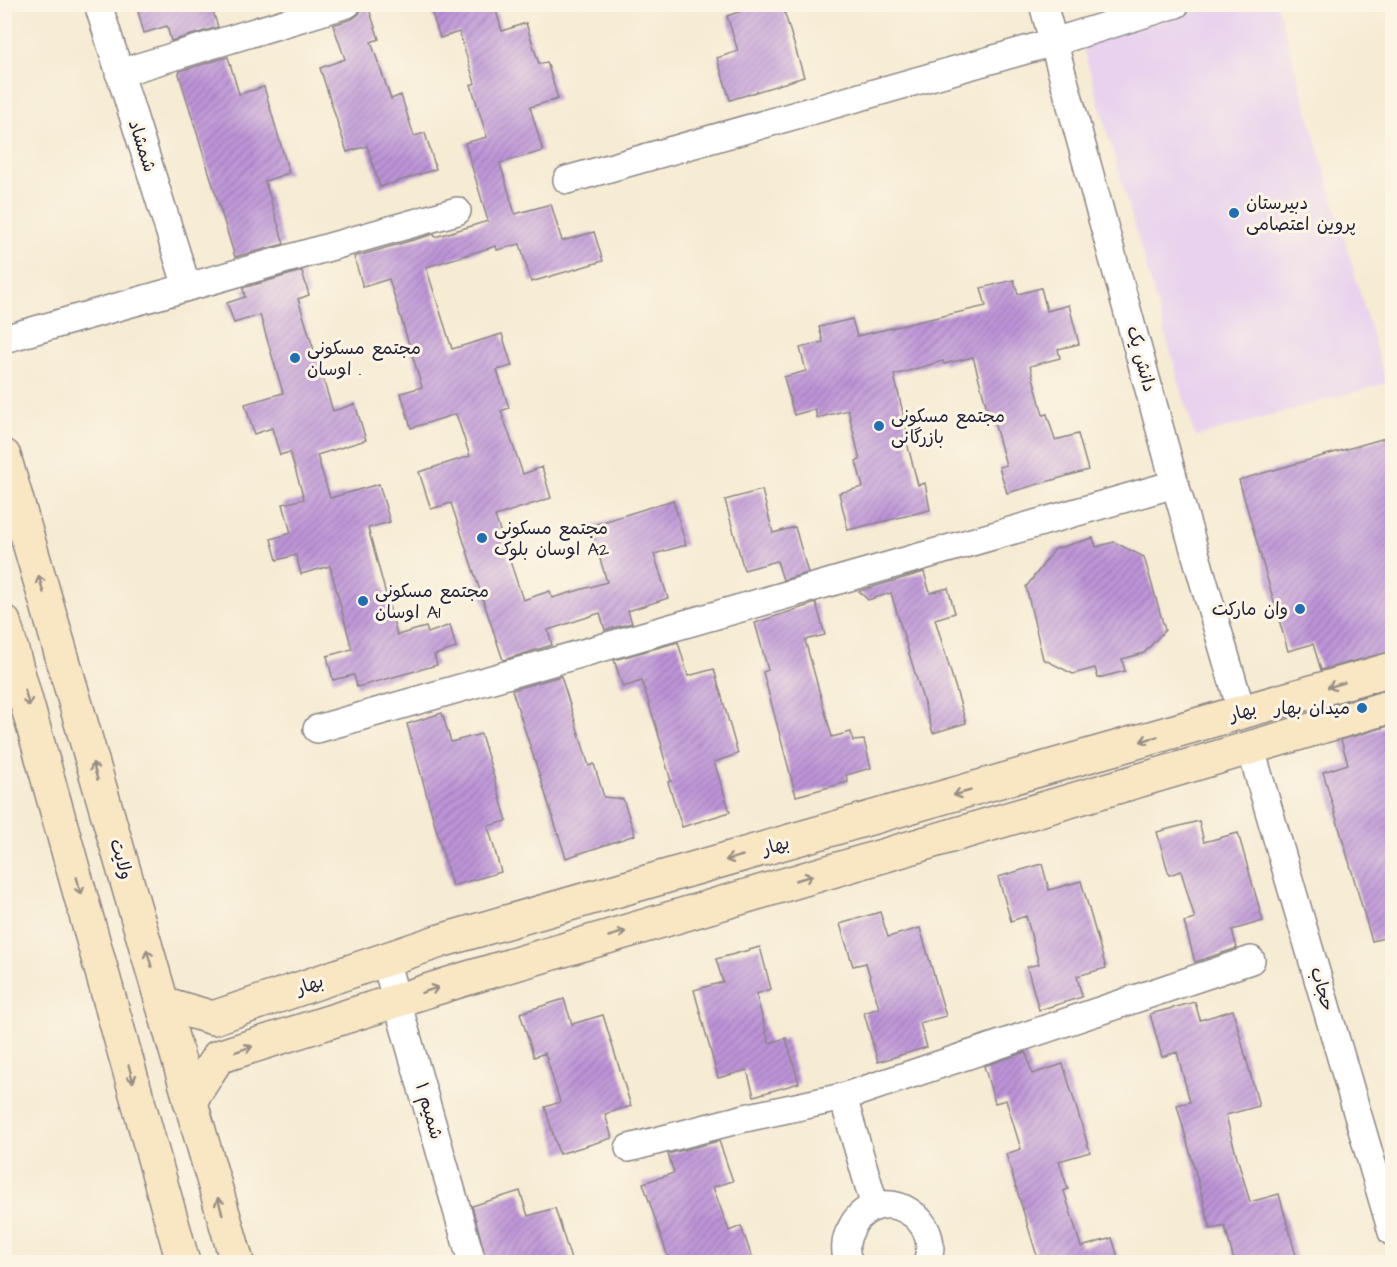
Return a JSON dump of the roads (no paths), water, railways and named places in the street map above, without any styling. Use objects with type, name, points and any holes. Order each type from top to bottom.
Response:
[{"type":"street","name":"شمشاد","points":[[98,4],[187,287]]},
{"type":"street","points":[[119,73],[347,4]]},
{"type":"street","name":"دانش یک","points":[[1043,4],[1175,484],[1242,712]]},
{"type":"street","points":[[567,180],[1054,42],[1176,4]]},
{"type":"street","points":[[4,339],[457,211]]},
{"type":"street","name":"ولایت","points":[[4,456],[237,1263]]},
{"type":"street","points":[[317,729],[1175,484]]},
{"type":"street","points":[[4,622],[183,1263]]},
{"type":"street","name":"بهار","points":[[162,1003],[213,1018],[440,941],[1392,669]]},
{"type":"street","name":"بهار","points":[[190,1101],[218,1057],[468,978],[1392,706]]},
{"type":"street","name":"حجاب","points":[[1250,746],[1392,1232]]},
{"type":"street","name":"شمیم ۱","points":[[385,960],[472,1263]]},
{"type":"street","points":[[629,1148],[745,1118],[843,1097],[1251,960]]},
{"type":"street","points":[[843,1097],[875,1207]]},
{"type":"street","points":[[849,1263],[847,1237],[857,1218],[875,1207],[890,1205],[905,1208],[918,1217],[926,1229],[930,1244],[927,1263]]},
{"type":"place","name":"دبیرستان پروین اعتصامی","points":[[1234,213]]},
{"type":"place","name":"مجتمع مسکونی اوسان .","points":[[295,358]]},
{"type":"place","name":"مجتمع مسکونی بازرگانی","points":[[879,426]]},
{"type":"place","name":"مجتمع مسکونی اوسان بلوک A2","points":[[482,538]]},
{"type":"place","name":"مجتمع مسکونی اوسان A1","points":[[363,601]]},
{"type":"place","name":"وان مارکت","points":[[1300,609]]},
{"type":"place","name":"میدان بهار","points":[[1362,708]]}]
